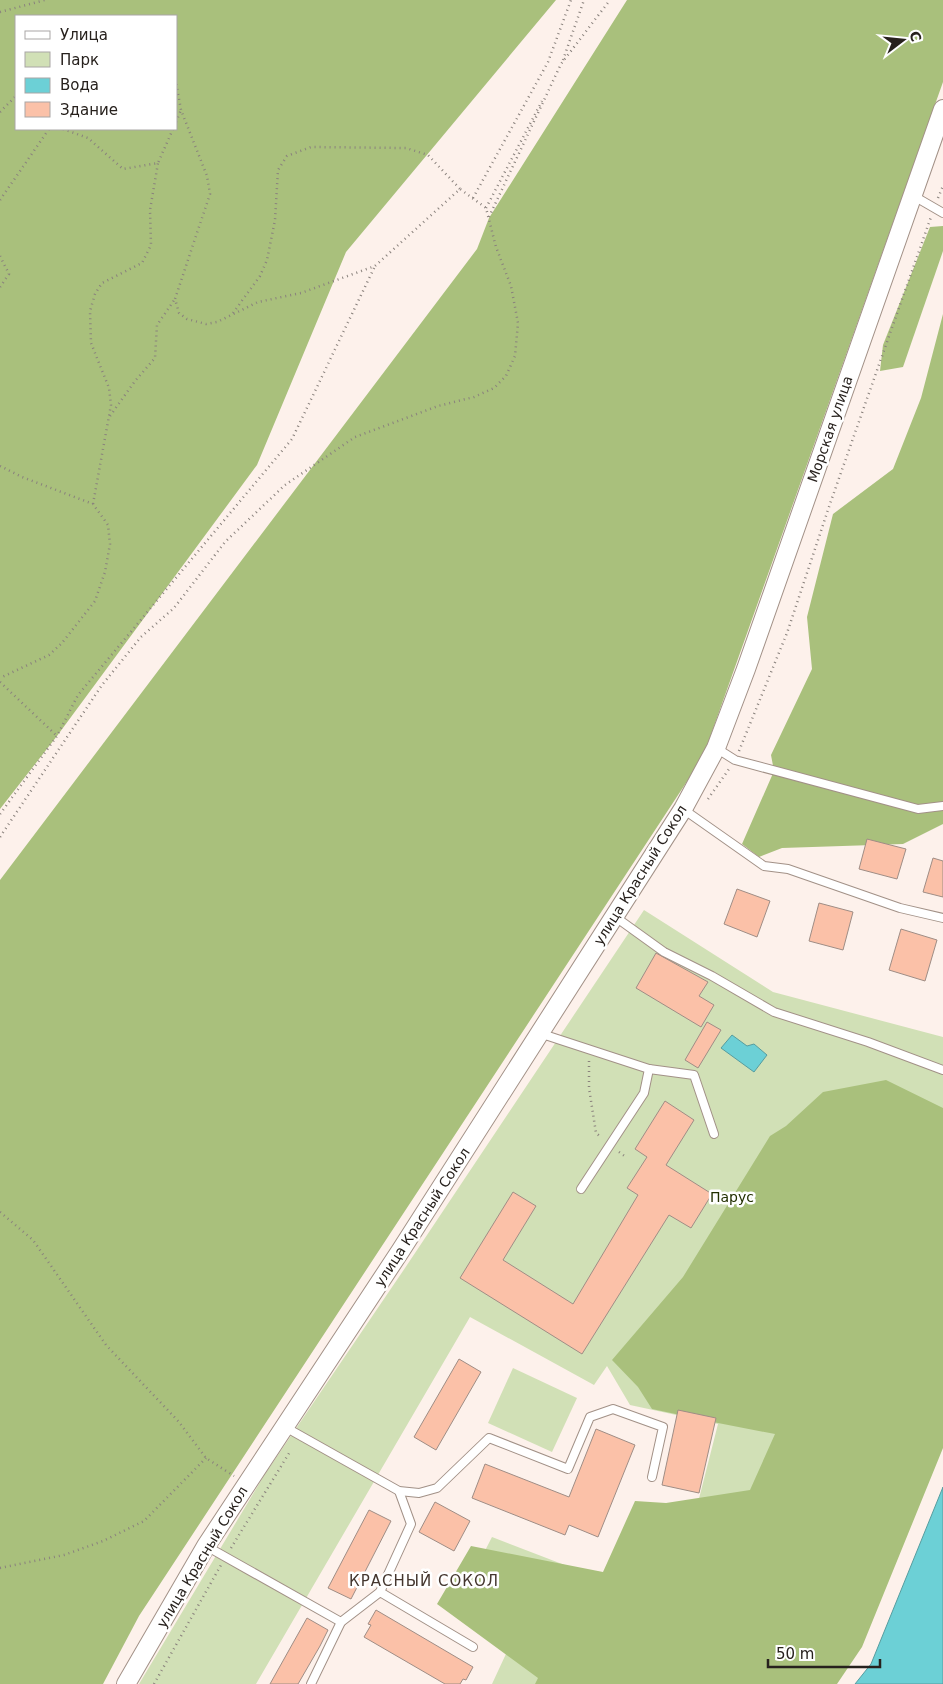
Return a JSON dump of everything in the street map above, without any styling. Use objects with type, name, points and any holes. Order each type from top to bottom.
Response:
[{"type":"street","name":"Морская улица","points":[[716,748],[746,669],[943,109]]},
{"type":"street","name":"улица Красный Сокол","points":[[126,1684],[206,1546],[401,1250],[683,809],[716,748]]},
{"type":"lane","points":[[912,195],[943,213]]},
{"type":"lane","points":[[716,748],[735,760],[918,809],[943,806]]},
{"type":"lane","points":[[683,809],[764,866],[788,870],[900,908],[943,918]]},
{"type":"lane","points":[[614,916],[664,952],[712,976],[774,1012],[868,1042],[943,1070]]},
{"type":"lane","points":[[539,1033],[649,1069],[694,1075],[714,1134]]},
{"type":"lane","points":[[581,1189],[644,1093],[649,1069]]},
{"type":"lane","points":[[284,1426],[399,1491],[419,1493],[437,1488],[489,1438],[568,1469],[590,1417],[613,1409],[663,1427],[652,1477]]},
{"type":"lane","points":[[311,1684],[341,1622],[380,1592],[411,1524],[399,1491]]},
{"type":"lane","points":[[206,1546],[341,1622]]},
{"type":"lane","points":[[380,1592],[473,1647]]},
{"type":"path","points":[[0,12],[45,0]]},
{"type":"path","points":[[473,198],[548,62],[571,0]]},
{"type":"path","points":[[489,218],[561,64],[584,0]]},
{"type":"path","points":[[486,208],[561,64],[610,0]]},
{"type":"path","points":[[109,418],[135,381],[155,358],[157,325],[175,299],[210,194],[207,176],[181,110],[178,93]]},
{"type":"path","points":[[0,112],[15,97]]},
{"type":"path","points":[[178,117],[181,110]]},
{"type":"path","points":[[0,200],[48,130]]},
{"type":"path","points":[[66,130],[88,138],[123,169],[158,163]]},
{"type":"path","points":[[92,504],[111,406],[109,388],[91,343],[90,311],[95,294],[102,283],[142,264],[151,245],[150,210],[158,163],[173,130]]},
{"type":"path","points":[[0,837],[102,685],[141,638],[174,608],[225,542],[285,485],[354,437],[438,406],[474,397],[494,388],[506,376],[515,356],[518,323],[511,286],[496,247],[486,208],[460,189],[428,155],[406,148],[311,147],[287,156],[278,170],[275,220],[267,260],[260,276],[232,314]]},
{"type":"path","points":[[175,299],[179,313],[187,319],[206,324],[217,322],[258,302],[301,293],[375,266],[460,189]]},
{"type":"path","points":[[0,256],[9,274],[0,287]]},
{"type":"path","points":[[0,814],[57,736],[78,695],[292,440],[375,266]]},
{"type":"path","points":[[0,466],[22,477],[92,504],[108,525],[110,544],[105,572],[95,601],[62,643],[49,655],[0,678]]},
{"type":"path","points":[[0,682],[57,736]]},
{"type":"path","points":[[588,1049],[589,1088],[596,1133],[626,1157]]},
{"type":"path","points":[[0,1212],[33,1240],[106,1345],[179,1422],[206,1458],[247,1483]]},
{"type":"path","points":[[0,1568],[64,1554],[103,1541],[144,1520],[206,1458]]},
{"type":"green space","points":[[0,0],[556,0],[346,252],[257,465],[57,736],[0,809]]},
{"type":"green space","points":[[627,0],[943,0],[943,82],[703,757],[139,1616],[103,1684],[0,1684],[0,880],[477,249],[489,218]]},
{"type":"green space","points":[[943,226],[943,251],[903,367],[880,371],[883,345],[930,227]]},
{"type":"green space","points":[[943,314],[943,824],[903,844],[782,848],[759,857],[742,844],[774,771],[771,755],[812,669],[807,617],[833,514],[893,469],[921,398]]},
{"type":"green space","name":"Парус","points":[[644,910],[773,992],[943,1037],[943,1264],[778,1684],[492,1684],[512,1641],[455,1609],[492,1537],[609,1582],[690,1534],[718,1424],[630,1405],[607,1366],[594,1385],[470,1317],[256,1684],[139,1684],[265,1474]]},
{"type":"green space","points":[[886,1080],[943,1108],[943,1448],[862,1647],[837,1684],[535,1684],[538,1678],[437,1604],[471,1546],[603,1572],[635,1501],[666,1503],[750,1490],[775,1434],[652,1409],[638,1387],[612,1360],[683,1277],[770,1136],[786,1126],[823,1092]]},
{"type":"green space","points":[[513,1368],[577,1398],[552,1452],[488,1423]]},
{"type":"water","points":[[732,1035],[747,1046],[754,1044],[767,1055],[754,1072],[721,1048]]},
{"type":"water","points":[[943,1487],[943,1684],[855,1684],[871,1664]]},
{"type":"building","points":[[867,839],[906,849],[897,879],[859,869]]},
{"type":"building","points":[[933,858],[943,861],[943,897],[923,892]]},
{"type":"building","points":[[737,889],[770,901],[757,937],[724,924]]},
{"type":"building","points":[[819,903],[853,912],[843,950],[809,941]]},
{"type":"building","points":[[901,929],[937,940],[925,981],[889,970]]},
{"type":"building","points":[[656,953],[708,982],[699,996],[714,1005],[701,1027],[636,988]]},
{"type":"building","points":[[707,1022],[721,1030],[698,1068],[685,1060]]},
{"type":"building","points":[[665,1101],[694,1120],[666,1165],[712,1194],[691,1228],[669,1215],[582,1354],[460,1278],[513,1192],[536,1206],[503,1260],[573,1304],[638,1195],[627,1188],[647,1157],[635,1149]]},
{"type":"building","points":[[459,1359],[481,1372],[436,1450],[414,1437]]},
{"type":"building","points":[[678,1410],[716,1418],[699,1493],[662,1485]]},
{"type":"building","points":[[596,1429],[635,1445],[598,1537],[569,1525],[565,1535],[472,1498],[485,1464],[569,1497]]},
{"type":"building","points":[[435,1502],[470,1521],[454,1551],[419,1532]]},
{"type":"building","points":[[369,1510],[391,1521],[351,1599],[328,1588]]},
{"type":"building","points":[[376,1610],[473,1667],[466,1680],[463,1679],[460,1684],[445,1684],[364,1637],[371,1625],[368,1624]]},
{"type":"building","points":[[307,1618],[328,1630],[320,1646],[298,1684],[270,1684]]},
{"type":"district","name":"КРАСНЫЙ СОКОЛ","points":[[424,1581]]}]
